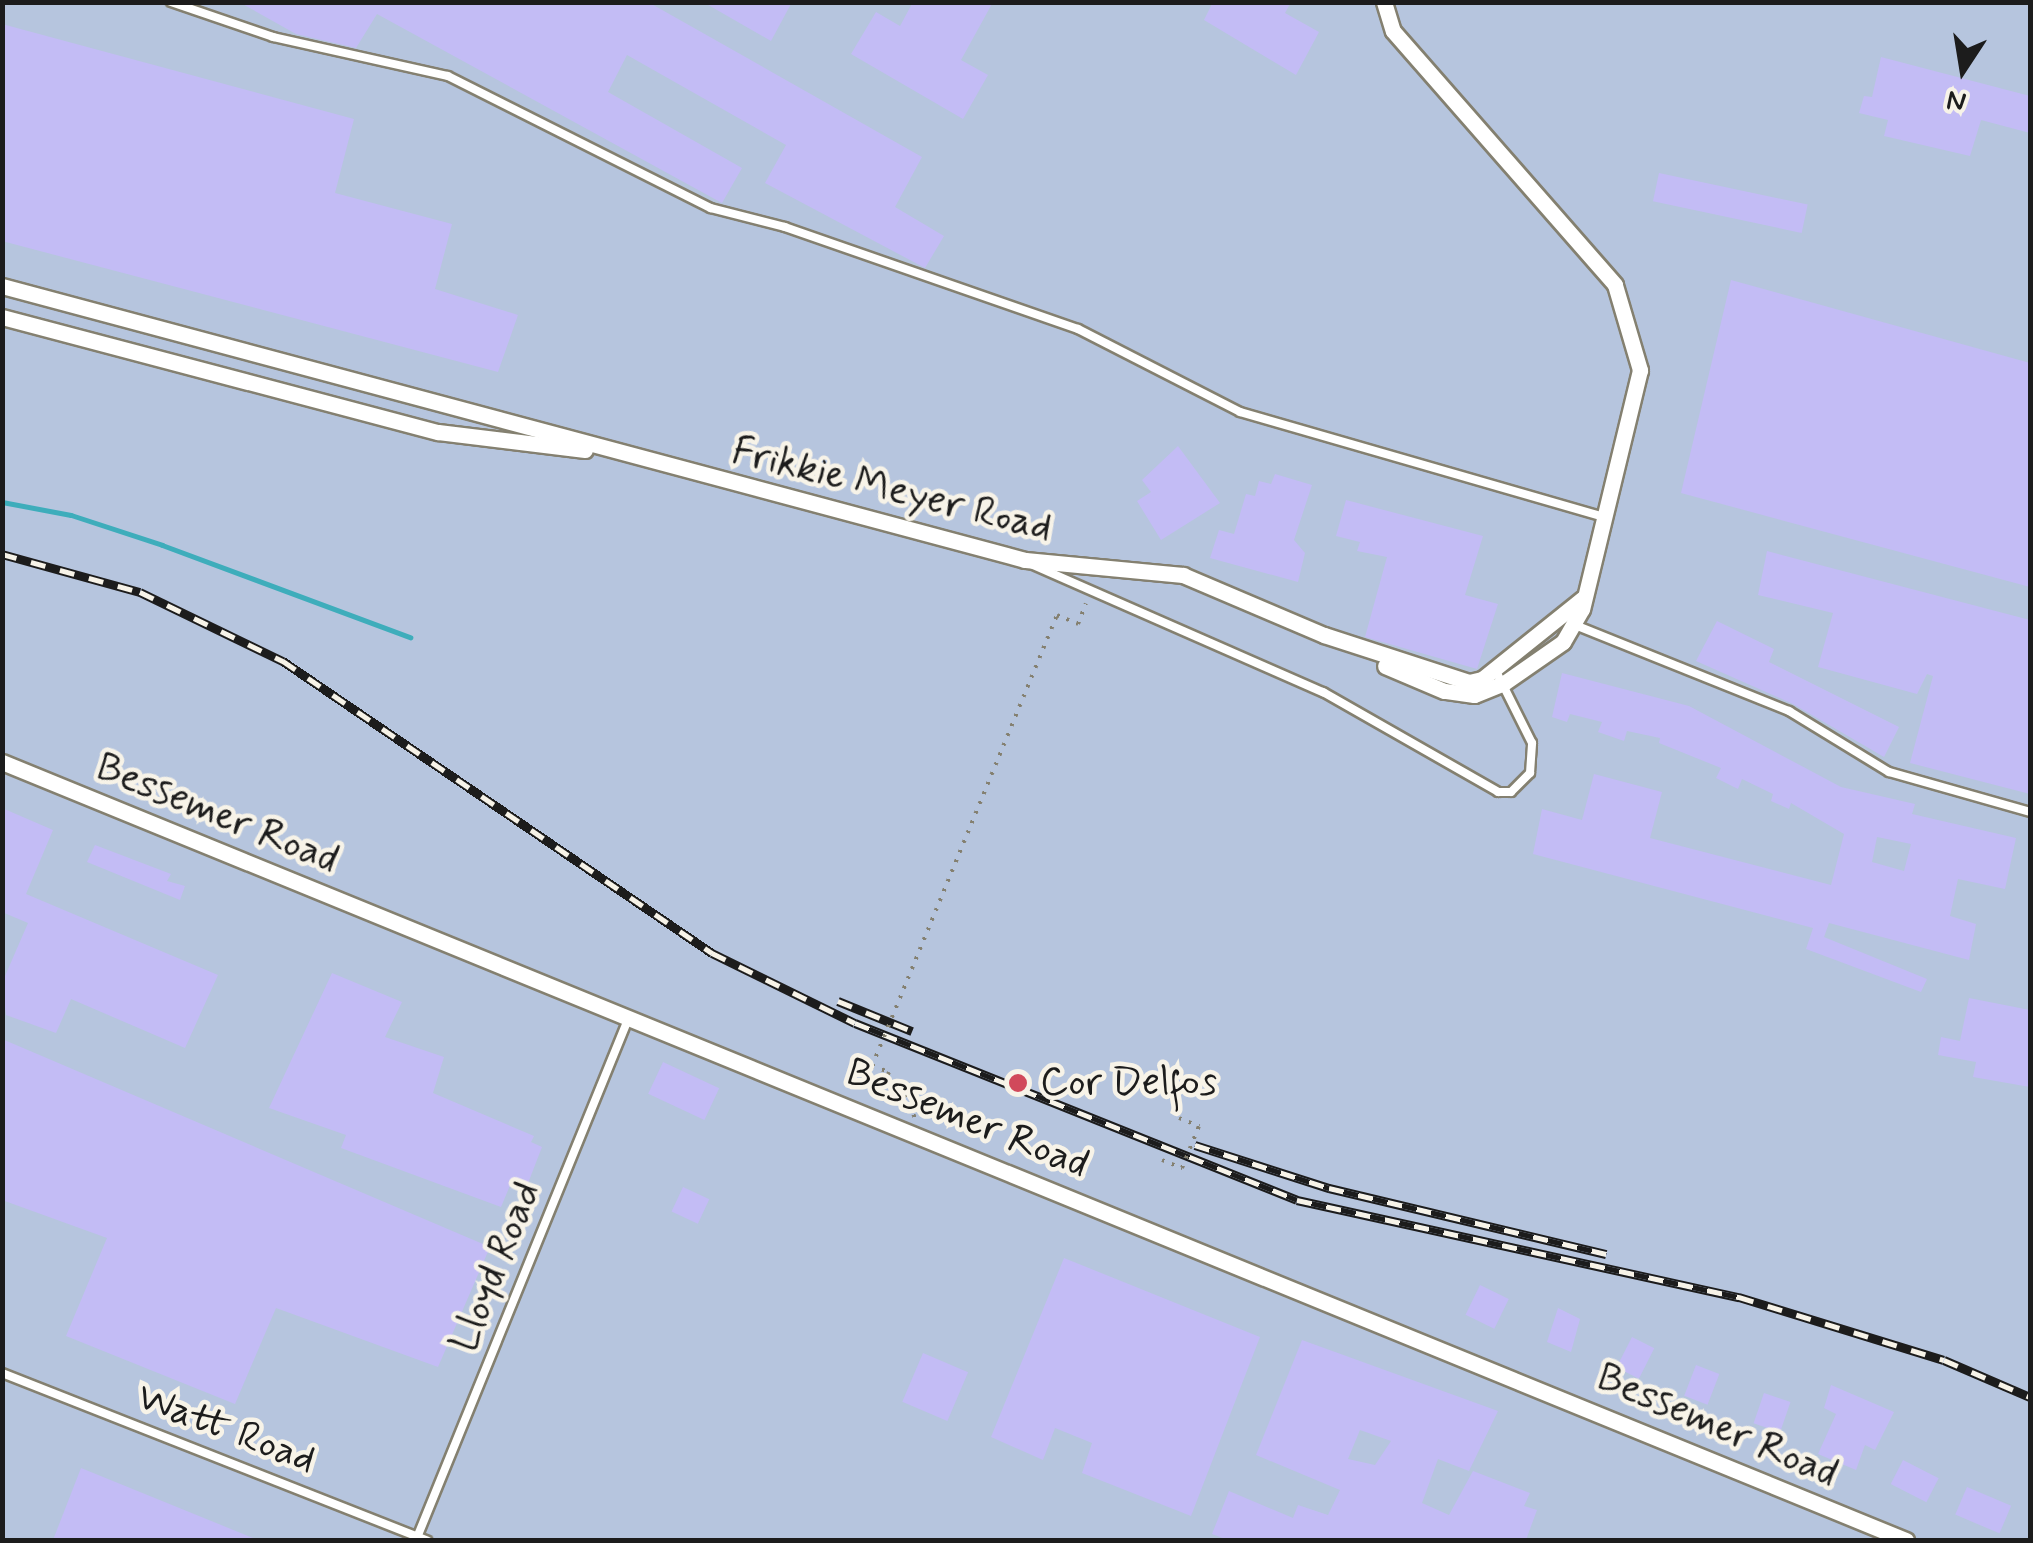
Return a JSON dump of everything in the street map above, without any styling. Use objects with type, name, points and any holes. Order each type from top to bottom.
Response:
[{"type":"street","points":[[1324,635],[1444,691],[1482,694],[1504,683],[1576,626],[1640,370],[1616,285],[1393,30],[1384,2]]},
{"type":"street","name":"Frikkie Meyer Road","points":[[2,286],[1025,560],[1182,575],[1324,635]]},
{"type":"street","name":"Frikkie Meyer Road","points":[[2,316],[438,432],[614,453]]},
{"type":"street","points":[[1324,635],[1469,682],[1582,598]]},
{"type":"street","name":"Bessemer Road","points":[[2,762],[1906,1540]]},
{"type":"lane","points":[[171,2],[273,37],[448,76],[711,208],[785,227],[1078,329],[1202,398],[1264,421],[1605,517]]},
{"type":"lane","points":[[1025,560],[1090,594],[1323,692],[1504,793],[1526,779],[1533,758],[1529,730],[1494,667]]},
{"type":"lane","points":[[1564,614],[1576,626],[1772,703],[1890,772],[2030,812]]},
{"type":"lane","name":"Lloyd Road","points":[[420,1539],[629,1016]]},
{"type":"lane","name":"Watt Road","points":[[2,1374],[420,1539]]},
{"type":"path","points":[[915,1134],[906,1094],[884,1084],[889,1072],[872,1066],[1057,615],[1078,624],[1090,594]]},
{"type":"path","points":[[1162,1160],[1182,1168],[1198,1126],[1178,1118]]},
{"type":"shaded area","points":[[3,3],[2030,3],[2030,1540],[3,1540]]},
{"type":"building","points":[[239,2],[648,2],[922,157],[895,207],[944,236],[925,268],[765,183],[786,145],[627,55],[608,92],[742,168],[722,203],[377,14],[356,48],[296,34]]},
{"type":"building","points":[[703,2],[792,2],[771,41]]},
{"type":"building","points":[[913,2],[993,2],[961,60],[988,75],[963,119],[851,54],[876,12],[900,26]]},
{"type":"building","points":[[1213,2],[1291,2],[1285,13],[1319,32],[1296,75],[1204,20]]},
{"type":"building","points":[[2,24],[354,119],[335,193],[452,224],[435,289],[518,315],[498,372],[2,241]]},
{"type":"building","points":[[1881,57],[2030,96],[2030,133],[1981,120],[1970,156],[1884,136],[1888,120],[1859,113],[1864,96],[1872,97]]},
{"type":"building","points":[[1659,173],[1808,205],[1802,233],[1653,201]]},
{"type":"building","points":[[1731,280],[2030,363],[2030,587],[1681,493]]},
{"type":"building","points":[[1178,446],[1220,503],[1161,540],[1137,501],[1151,492],[1142,480]]},
{"type":"building","points":[[1275,474],[1312,485],[1294,540],[1305,553],[1298,582],[1210,558],[1219,530],[1234,534],[1246,494],[1255,496],[1259,481],[1271,484]]},
{"type":"building","points":[[1346,500],[1483,536],[1465,595],[1498,604],[1477,669],[1365,637],[1387,557],[1357,551],[1360,542],[1336,536]]},
{"type":"building","points":[[1767,551],[2030,620],[2030,794],[1910,763],[1933,676],[1927,674],[1917,694],[1818,667],[1833,613],[1758,595]]},
{"type":"building","points":[[1717,621],[1774,649],[1769,662],[1899,727],[1884,757],[1793,704],[1696,661]]},
{"type":"building","points":[[1562,673],[1689,706],[1841,787],[1915,804],[1912,814],[2016,838],[2005,889],[1958,879],[1950,916],[1976,924],[1969,960],[1829,923],[1824,937],[1927,979],[1921,992],[1806,949],[1813,928],[1533,854],[1542,809],[1582,820],[1594,774],[1662,792],[1650,838],[1831,885],[1844,834],[1791,803],[1789,809],[1771,801],[1773,794],[1742,779],[1738,789],[1716,778],[1721,768],[1659,743],[1660,738],[1627,731],[1624,741],[1598,732],[1602,722],[1570,714],[1567,722],[1552,717]],"holes":[[[1877,837],[1911,844],[1904,871],[1872,862]]]},
{"type":"building","points":[[2,808],[53,830],[26,894],[218,975],[185,1048],[71,999],[56,1033],[6,1015],[2,983],[28,923],[2,912]]},
{"type":"building","points":[[95,845],[171,874],[167,881],[185,886],[180,900],[87,862]]},
{"type":"building","points":[[332,973],[402,1002],[385,1037],[444,1057],[433,1093],[534,1136],[531,1142],[542,1147],[525,1191],[511,1183],[501,1207],[341,1148],[346,1135],[269,1108]]},
{"type":"building","points":[[1969,998],[2030,1010],[2030,1087],[1973,1077],[1976,1062],[1938,1055],[1941,1037],[1960,1041]]},
{"type":"building","points":[[2,1039],[490,1247],[438,1367],[276,1308],[235,1404],[66,1336],[107,1238],[2,1200]]},
{"type":"building","points":[[663,1062],[719,1088],[704,1120],[648,1094]]},
{"type":"building","points":[[683,1187],[709,1199],[698,1224],[672,1211]]},
{"type":"building","points":[[1064,1258],[1260,1337],[1191,1516],[1082,1473],[1092,1443],[1055,1428],[1043,1460],[991,1437]]},
{"type":"building","points":[[1480,1285],[1509,1299],[1494,1329],[1466,1315]]},
{"type":"building","points":[[1558,1308],[1580,1319],[1571,1352],[1547,1342]]},
{"type":"building","points":[[1632,1337],[1654,1348],[1639,1379],[1617,1367]]},
{"type":"building","points":[[1302,1340],[1498,1411],[1469,1471],[1438,1459],[1422,1503],[1449,1515],[1473,1471],[1530,1493],[1524,1506],[1537,1510],[1526,1540],[1228,1540],[1212,1534],[1229,1491],[1293,1518],[1298,1505],[1328,1515],[1340,1490],[1256,1455]],"holes":[[[1360,1430],[1391,1441],[1375,1465],[1348,1459]]]},
{"type":"building","points":[[923,1353],[968,1372],[947,1421],[902,1402]]},
{"type":"building","points":[[1696,1365],[1719,1374],[1708,1405],[1684,1396]]},
{"type":"building","points":[[1831,1385],[1894,1412],[1875,1450],[1865,1445],[1856,1470],[1818,1454],[1836,1414],[1824,1408]]},
{"type":"building","points":[[1764,1393],[1790,1402],[1780,1432],[1754,1423]]},
{"type":"building","points":[[1903,1460],[1939,1478],[1926,1502],[1891,1484]]},
{"type":"building","points":[[81,1468],[258,1540],[53,1540]]},
{"type":"building","points":[[1967,1487],[2011,1506],[1999,1533],[1955,1515]]},
{"type":"waterway","points":[[2,502],[71,515],[162,545],[410,637]]},
{"type":"railway","points":[[2,554],[140,592],[283,661],[712,953],[855,1023],[1297,1200],[1739,1297],[1944,1360],[2030,1397]]},
{"type":"railway","points":[[838,1001],[912,1031]]},
{"type":"railway","points":[[1195,1145],[1329,1188],[1606,1254]]},
{"type":"place","name":"Cor Delfos","points":[[1018,1083]]}]
